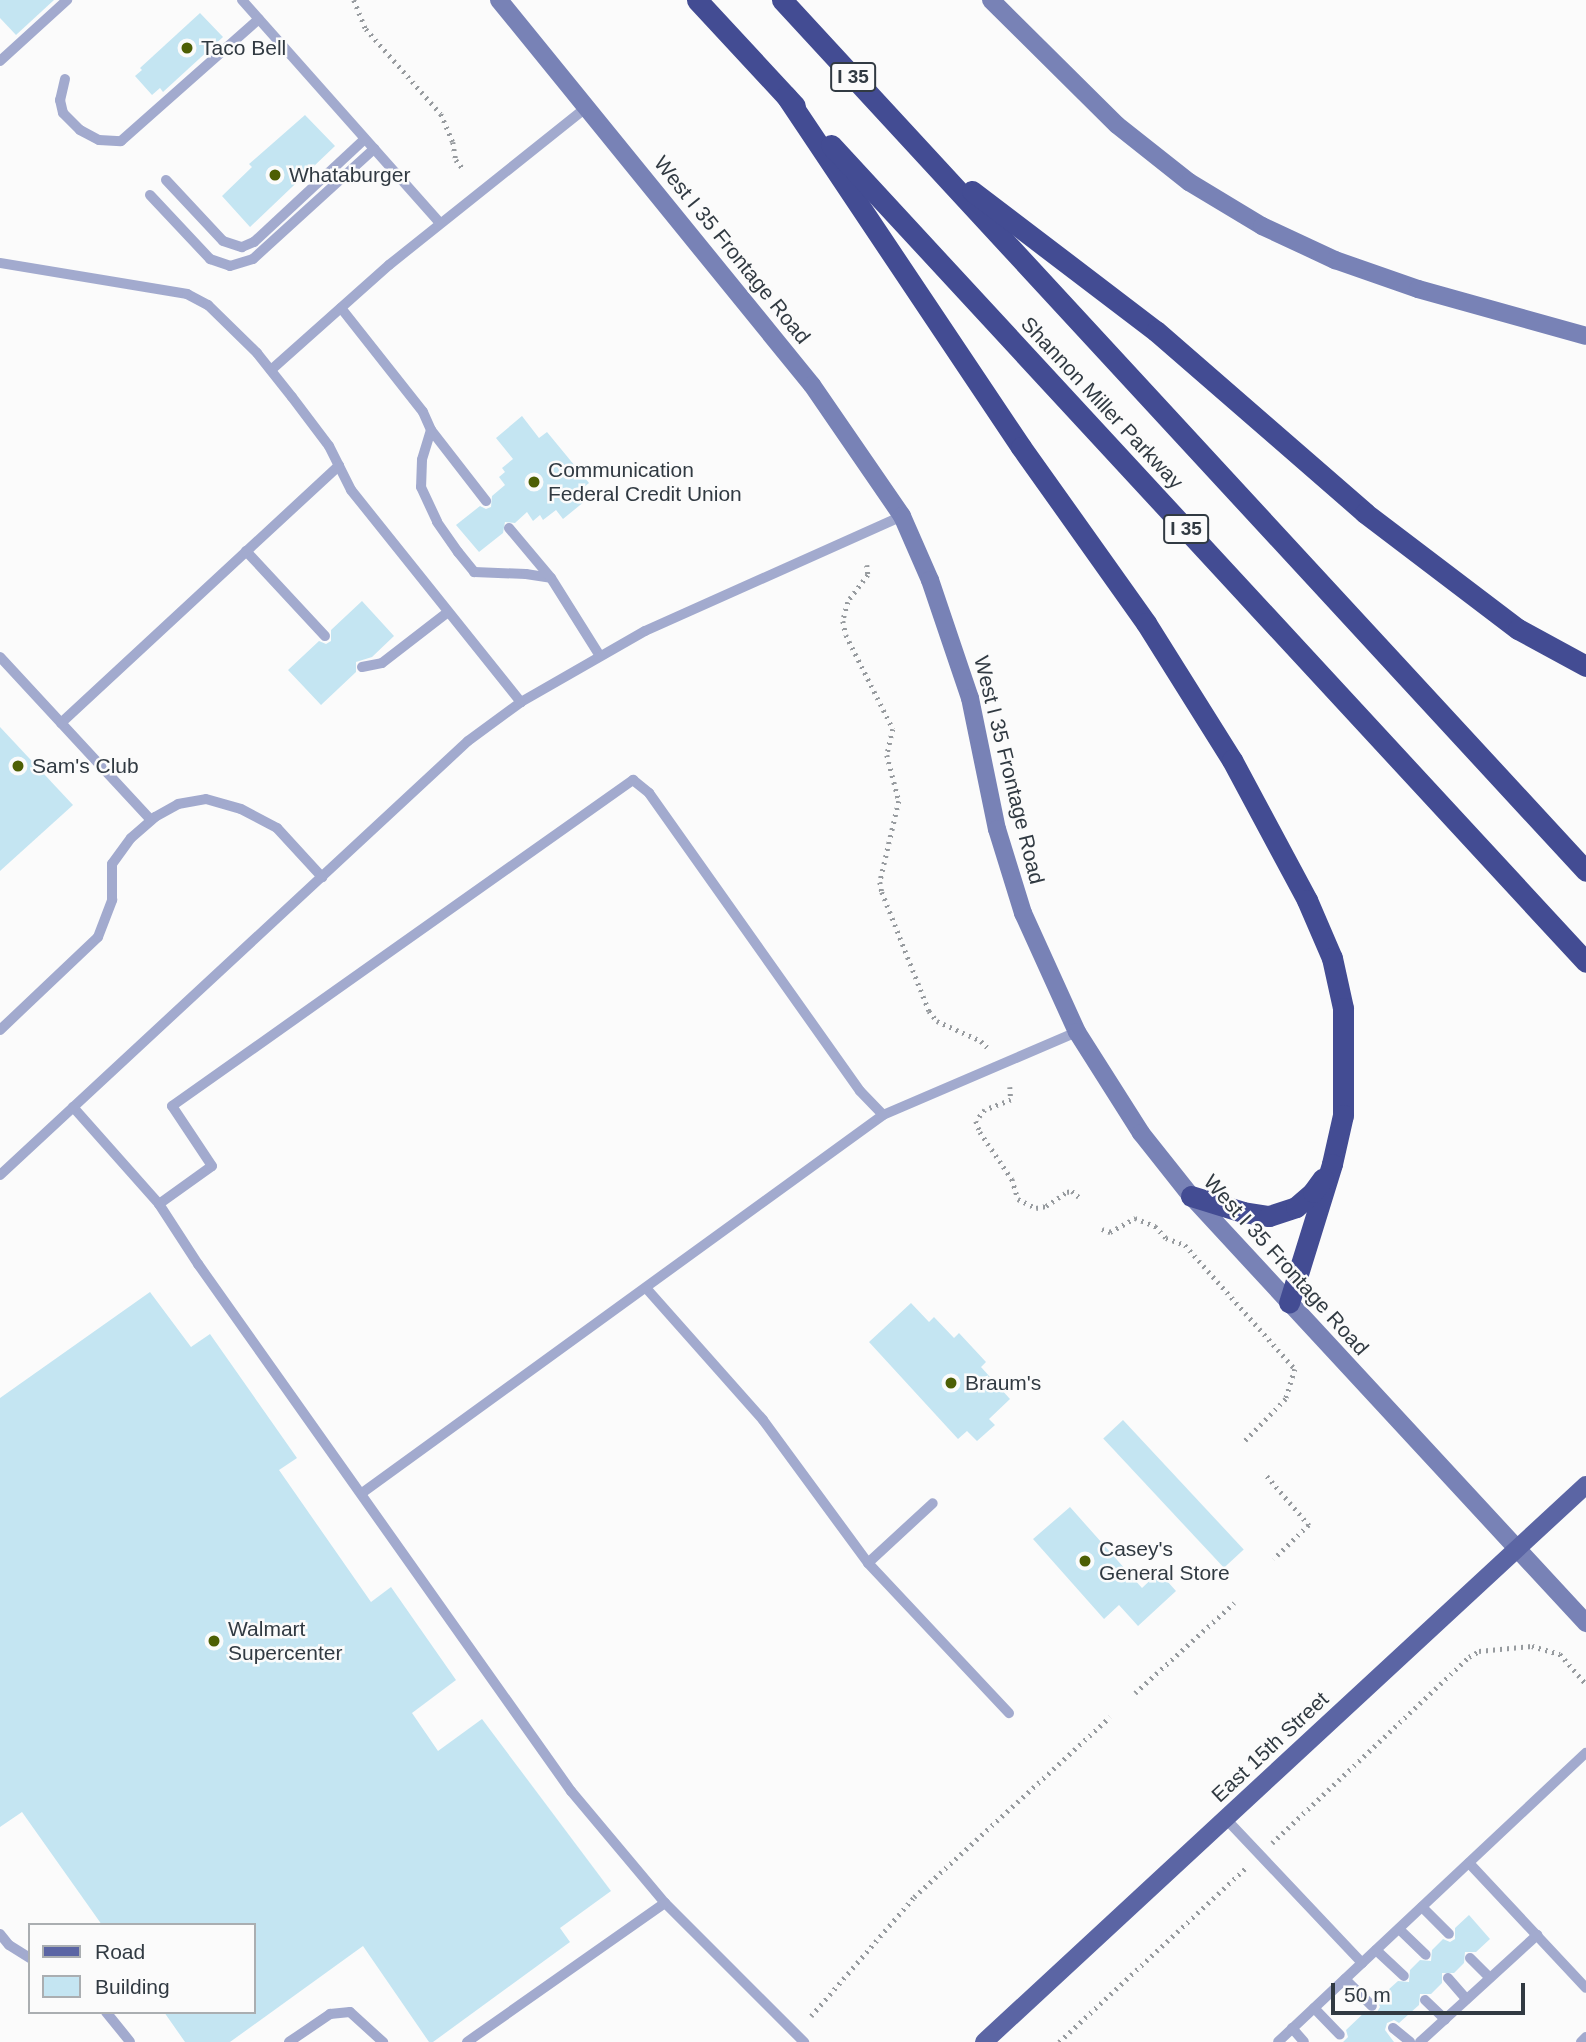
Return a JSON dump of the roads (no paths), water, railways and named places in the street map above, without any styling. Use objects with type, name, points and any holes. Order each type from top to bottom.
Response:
[{"type":"highway","name":"Shannon Miller Parkway","points":[[697,0],[1586,962]]},
{"type":"highway","name":"Shannon Miller Parkway","points":[[782,0],[1586,871]]},
{"type":"highway","points":[[786,96],[1021,447],[1146,623],[1232,760],[1307,900],[1332,958],[1343,1008],[1343,1115],[1332,1164],[1289,1303]]},
{"type":"highway","points":[[924,154],[1156,331],[1365,513],[1518,629],[1586,666]]},
{"type":"highway","points":[[1191,1196],[1243,1213],[1269,1216],[1296,1208],[1313,1192],[1332,1164]]},
{"type":"main road","name":"East 15th Street","points":[[984,2042],[1586,1485]]},
{"type":"street","name":"West I 35 Frontage Road","points":[[499,0],[813,385],[902,516],[930,580],[970,698],[996,829],[1023,913],[1077,1032],[1141,1133],[1191,1196],[1586,1623]]},
{"type":"street","points":[[991,0],[1117,125],[1189,181],[1262,226],[1335,260],[1418,289],[1586,336]]},
{"type":"lane","points":[[0,61],[67,0]]},
{"type":"lane","points":[[242,0],[440,223]]},
{"type":"lane","points":[[65,79],[60,100],[63,113],[80,130],[99,140],[121,141],[259,19]]},
{"type":"lane","points":[[271,370],[440,223],[586,108]]},
{"type":"lane","points":[[166,180],[223,241],[242,247],[254,242],[365,139]]},
{"type":"lane","points":[[150,195],[210,258],[230,266],[253,259],[374,149]]},
{"type":"lane","points":[[0,263],[187,293],[208,305],[271,370],[329,446],[351,490],[520,702]]},
{"type":"lane","points":[[341,308],[423,412],[430,430],[486,501]]},
{"type":"lane","points":[[430,430],[422,460],[422,487],[437,522],[474,572],[551,578]]},
{"type":"lane","points":[[61,723],[339,466]]},
{"type":"lane","points":[[0,1175],[468,741],[520,702],[645,631],[902,516]]},
{"type":"lane","points":[[509,528],[551,578],[600,656]]},
{"type":"lane","points":[[246,551],[325,636]]},
{"type":"lane","points":[[362,667],[382,663],[448,612]]},
{"type":"lane","points":[[0,657],[151,820]]},
{"type":"lane","points":[[159,1204],[212,1167],[172,1106],[633,780],[649,793],[860,1091],[883,1115]]},
{"type":"lane","points":[[0,1030],[98,937],[112,900],[113,864],[131,838],[151,820],[178,804],[205,799],[241,809],[277,828],[322,877]]},
{"type":"lane","points":[[362,1493],[883,1115],[1077,1032]]},
{"type":"lane","points":[[73,1107],[159,1204],[198,1264],[571,1791],[665,1903],[804,2042]]},
{"type":"lane","points":[[646,1288],[770,1428],[868,1563],[1009,1713]]},
{"type":"lane","points":[[868,1563],[933,1503]]},
{"type":"lane","points":[[1278,2042],[1586,1753]]},
{"type":"lane","points":[[1226,1819],[1362,1963]]},
{"type":"lane","points":[[1469,1863],[1586,1988]]},
{"type":"lane","points":[[467,2042],[665,1903]]},
{"type":"lane","points":[[1422,1907],[1449,1934]]},
{"type":"lane","points":[[1399,1929],[1426,1955]]},
{"type":"lane","points":[[0,1934],[9,1945],[28,1957]]},
{"type":"lane","points":[[1420,2042],[1537,1935]]},
{"type":"lane","points":[[1376,1950],[1404,1976]]},
{"type":"lane","points":[[1470,1958],[1490,1978]]},
{"type":"lane","points":[[1448,1978],[1466,1999]]},
{"type":"lane","points":[[1345,1979],[1372,2006]]},
{"type":"lane","points":[[1425,2000],[1445,2019]]},
{"type":"lane","points":[[1314,2008],[1340,2035]]},
{"type":"lane","points":[[289,2042],[330,2014],[350,2012],[383,2042]]},
{"type":"lane","points":[[108,2014],[130,2042]]},
{"type":"lane","points":[[1293,2028],[1304,2042]]},
{"type":"lane","points":[[1393,2028],[1410,2042]]},
{"type":"lane","points":[[1581,2042],[1586,2037]]},
{"type":"place","name":"Taco Bell","points":[[187,48]]},
{"type":"place","name":"Whataburger","points":[[275,175]]},
{"type":"place","name":"Communication Federal Credit Union","points":[[534,482]]},
{"type":"place","name":"Sam's Club","points":[[18,766]]},
{"type":"place","name":"Braum's","points":[[951,1383]]},
{"type":"place","name":"Casey's General Store","points":[[1085,1561]]},
{"type":"place","name":"Walmart Supercenter","points":[[214,1641]]}]
